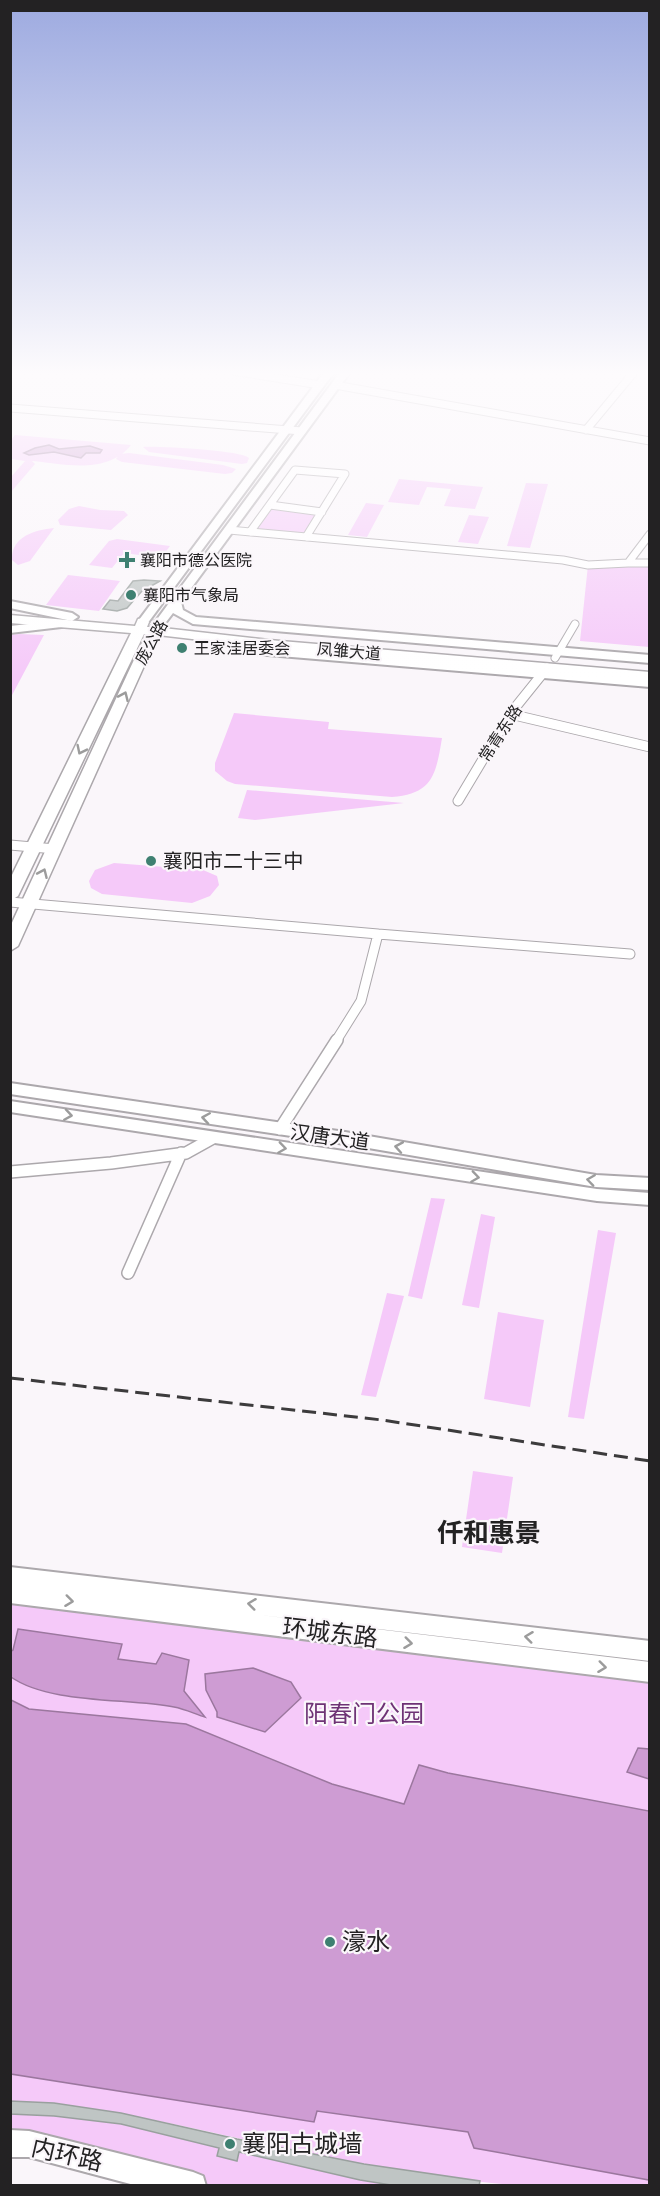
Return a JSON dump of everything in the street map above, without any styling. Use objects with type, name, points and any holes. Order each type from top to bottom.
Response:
[{"type":"main road","name":"庞公路","points":[[10,896],[148,627],[256,473]]},
{"type":"main road","name":"庞公路","points":[[10,946],[55,849],[148,627],[176,602],[271,473]]},
{"type":"main road","points":[[176,602],[178,612],[193,620],[443,642],[551,663],[573,676],[650,682]]},
{"type":"main road","name":"凤雏大道","points":[[12,616],[393,644],[650,676]]},
{"type":"main road","name":"凤雏大道","points":[[148,627],[269,644],[430,658],[551,663],[650,663]]},
{"type":"main road","points":[[201,635],[256,650],[377,659],[551,663],[611,656],[650,663]]},
{"type":"main road","points":[[393,644],[443,642]]},
{"type":"main road","points":[[377,659],[430,658]]},
{"type":"main road","points":[[573,676],[624,674]]},
{"type":"main road","name":"汉唐大道","points":[[10,1088],[345,1138],[596,1181],[650,1184]]},
{"type":"main road","name":"汉唐大道","points":[[10,1106],[597,1195],[650,1199]]},
{"type":"main road","name":"环城东路","points":[[10,1576],[650,1651]]},
{"type":"main road","name":"环城东路","points":[[10,1594],[650,1672]]},
{"type":"main road","name":"内环路","points":[[10,2143],[29,2144],[193,2186]]},
{"type":"street","points":[[250,532],[293,473]]},
{"type":"street","points":[[306,537],[345,474],[339,473]]},
{"type":"street","points":[[270,505],[322,512]]},
{"type":"street","points":[[229,530],[563,560],[588,565],[650,563]]},
{"type":"street","points":[[628,563],[650,534]]},
{"type":"street","name":"常青东路","points":[[458,801],[510,714],[551,663],[575,624]]},
{"type":"street","points":[[510,714],[650,747]]},
{"type":"street","points":[[10,845],[55,849]]},
{"type":"street","points":[[10,902],[630,954]]},
{"type":"street","points":[[280,1129],[360,1001],[378,934]]},
{"type":"street","points":[[10,1172],[111,1163],[181,1153],[213,1138]]},
{"type":"street","points":[[128,1273],[181,1153]]},
{"type":"green space","points":[[14,473],[27,473],[11,492],[11,477]]},
{"type":"green space","points":[[399,479],[483,487],[475,509],[444,506],[451,489],[427,487],[419,505],[388,502]]},
{"type":"green space","points":[[526,483],[548,484],[530,548],[507,546]]},
{"type":"green space","points":[[366,503],[384,505],[367,537],[348,535]]},
{"type":"green space","points":[[270,505],[322,512],[306,537],[250,532]]},
{"type":"green space","points":[[79,506],[124,511],[128,515],[111,530],[60,525],[58,520],[69,509]]},
{"type":"green space","points":[[469,515],[489,517],[478,544],[458,542]]},
{"type":"green space","points":[[54,528],[30,561],[18,565],[12,560],[15,546],[25,536]]},
{"type":"green space","points":[[117,539],[170,546],[161,558],[124,553],[112,568],[89,565],[109,541]]},
{"type":"green space","points":[[649,563],[649,647],[580,641],[588,565]]},
{"type":"green space","points":[[68,575],[120,581],[99,611],[46,605]]},
{"type":"green space","points":[[11,635],[44,635],[11,697]]},
{"type":"green space","points":[[234,713],[329,722],[328,729],[442,738],[430,780],[416,792],[406,795],[392,797],[235,784],[227,781],[215,771],[215,763]]},
{"type":"green space","points":[[247,790],[404,803],[255,820],[238,818]]},
{"type":"green space","points":[[114,863],[203,870],[217,876],[219,885],[210,896],[192,903],[102,894],[91,888],[89,881],[95,870]]},
{"type":"green space","points":[[431,1198],[445,1199],[422,1299],[408,1296]]},
{"type":"green space","points":[[481,1214],[495,1217],[479,1308],[462,1305]]},
{"type":"green space","points":[[598,1230],[616,1233],[584,1419],[568,1417]]},
{"type":"green space","points":[[387,1293],[404,1296],[376,1397],[361,1395]]},
{"type":"green space","points":[[498,1312],[544,1320],[530,1407],[484,1399]]},
{"type":"green space","points":[[473,1471],[513,1477],[502,1553],[462,1547]]},
{"type":"green space","name":"阳春门公园","points":[[10,1594],[649,1672],[649,1811],[420,1766],[405,1804],[62,1713],[29,1709],[11,1700]]},
{"type":"green space","points":[[10,2074],[314,2122],[316,2111],[468,2132],[474,2148],[649,2180],[649,2185],[564,2187],[513,2185],[457,2179],[364,2164],[144,2118],[11,2101]]},
{"type":"green space","points":[[11,2114],[54,2116],[121,2124],[219,2148],[217,2156],[237,2161],[239,2152],[397,2185],[193,2185],[11,2143]]},
{"type":"shaded area","points":[[18,1629],[122,1644],[118,1659],[156,1664],[162,1653],[189,1660],[184,1691],[205,1717],[174,1707],[67,1696],[27,1686],[11,1677],[10,1652],[13,1650]]},
{"type":"shaded area","points":[[253,1668],[291,1682],[301,1698],[265,1732],[217,1717],[217,1712],[206,1690],[205,1674]]},
{"type":"shaded area","name":"濠水","points":[[11,1700],[29,1709],[186,1724],[332,1784],[404,1804],[419,1765],[448,1773],[649,1811],[649,2180],[474,2148],[468,2132],[317,2111],[314,2122],[11,2074]]},
{"type":"shaded area","points":[[638,1748],[649,1749],[649,1779],[627,1772]]},
{"type":"building","name":"襄阳市气象局","points":[[133,581],[160,581],[142,591],[127,608],[117,611],[103,609],[110,600],[118,601]]},
{"type":"building","name":"襄阳古城墙","points":[[10,2101],[54,2103],[121,2113],[364,2164],[480,2181],[479,2186],[397,2186],[360,2180],[239,2152],[237,2161],[217,2156],[219,2148],[121,2124],[54,2116],[10,2114]]},
{"type":"railway","points":[[10,1378],[382,1420],[650,1461]]},
{"type":"place","name":"襄阳市德公医院","points":[[127,560]]},
{"type":"place","name":"襄阳市气象局","points":[[131,595]]},
{"type":"place","name":"王家洼居委会","points":[[182,648]]},
{"type":"place","name":"襄阳市二十三中","points":[[151,861]]},
{"type":"place","name":"濠水","points":[[330,1942]]},
{"type":"place","name":"襄阳古城墙","points":[[230,2144]]},
{"type":"district","name":"仟和惠景","points":[[489,1533]]}]
